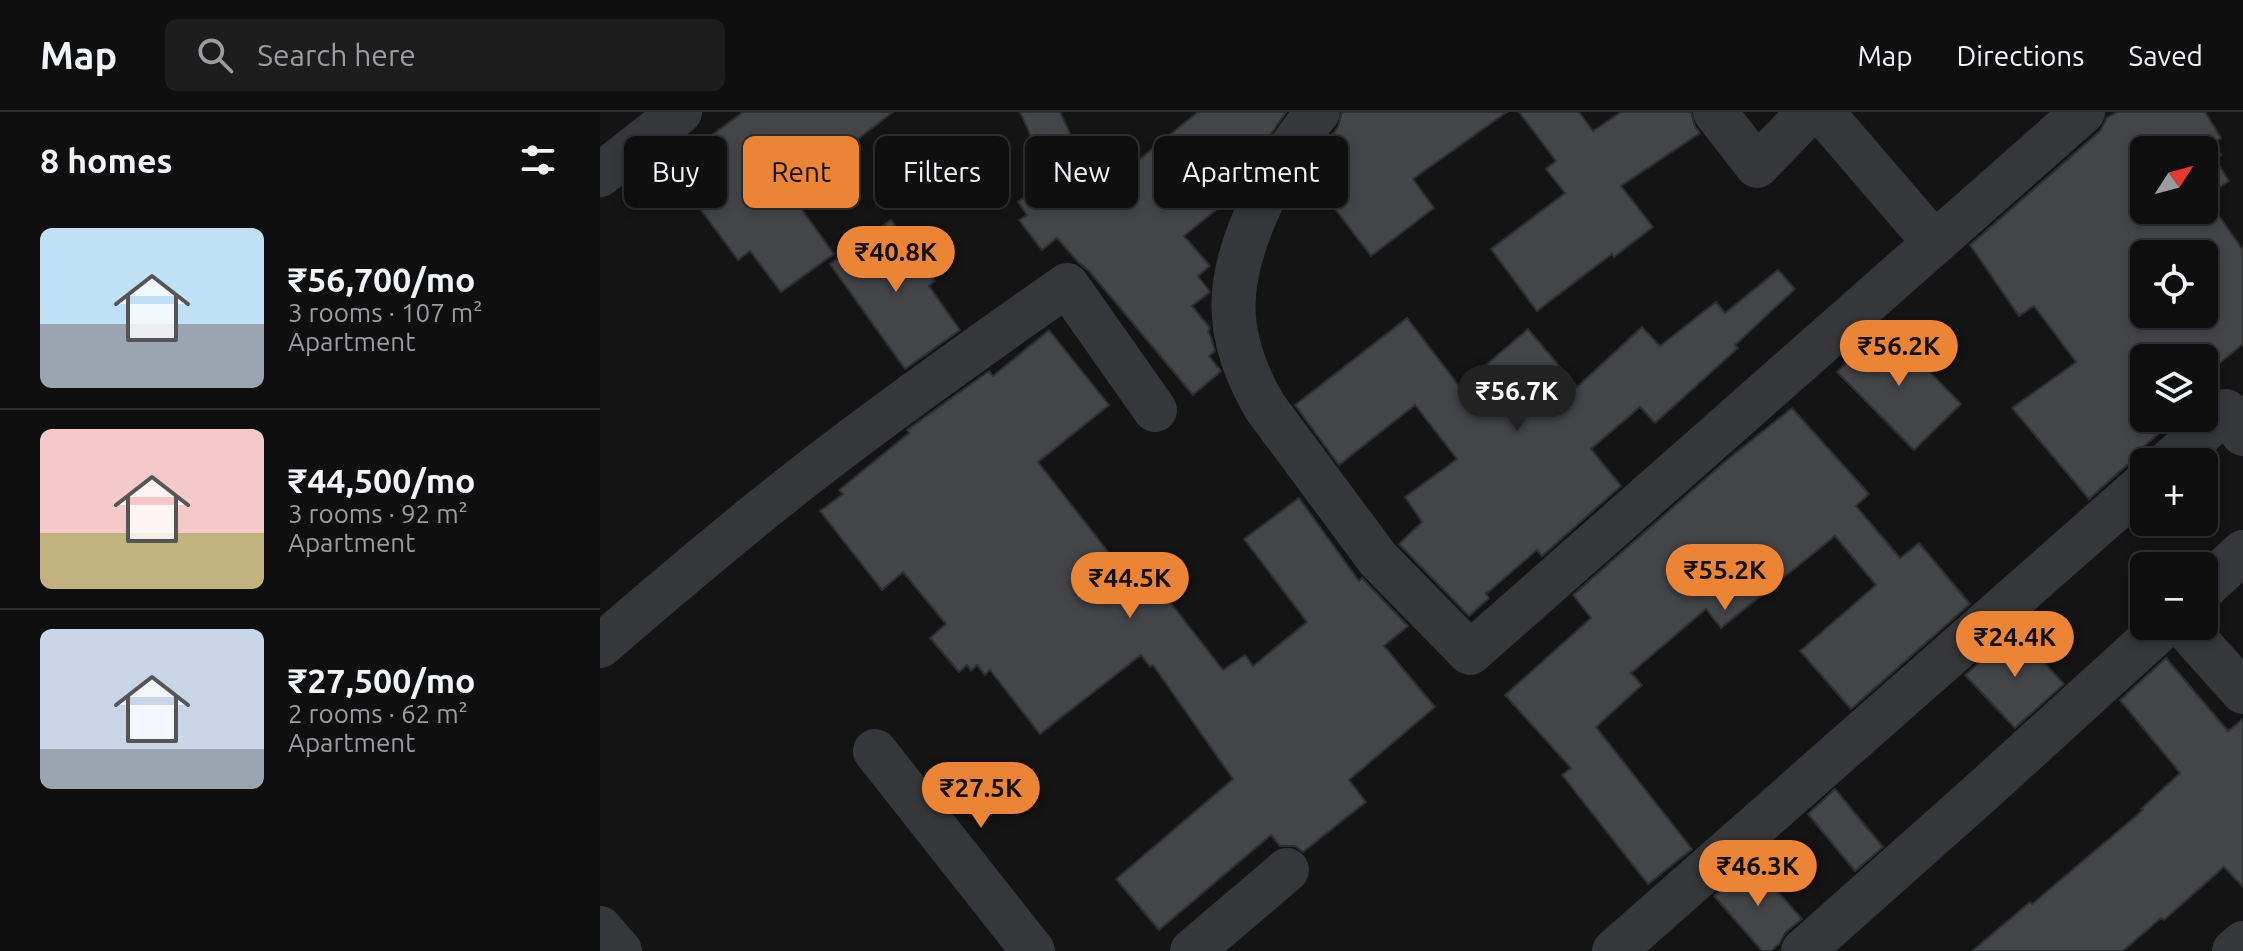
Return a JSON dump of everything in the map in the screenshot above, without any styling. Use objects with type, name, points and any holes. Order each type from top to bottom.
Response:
[{"type":"street","points":[[600,175],[680,112]]},
{"type":"street","points":[[1318,112],[1286,156],[1267,190],[1239,257],[1233,290],[1234,323],[1240,353],[1250,382],[1265,407],[1378,559],[1470,653],[2076,113]]},
{"type":"street","points":[[1715,112],[1757,166],[1809,112]]},
{"type":"street","points":[[1822,112],[1934,242]]},
{"type":"street","points":[[600,646],[685,572],[802,478],[932,380],[1067,285],[1155,410]]},
{"type":"street","points":[[2185,448],[2226,411],[2243,434]]},
{"type":"street","points":[[1614,951],[2130,496]]},
{"type":"street","points":[[2218,575],[2243,552]]},
{"type":"street","points":[[1803,951],[2149,640]]},
{"type":"street","points":[[2197,640],[2243,692]]},
{"type":"street","points":[[875,751],[1033,951]]},
{"type":"street","points":[[1192,951],[1287,870]]},
{"type":"street","points":[[600,928],[620,951]]},
{"type":"street","points":[[2234,951],[2243,943]]},
{"type":"building","points":[[743,112],[893,112],[859,138],[743,136],[743,208],[801,208],[834,254],[781,292],[750,251],[738,260],[699,208],[727,208],[727,136],[711,136]]},
{"type":"building","points":[[1020,112],[1060,112],[1071,136],[1031,136]]},
{"type":"building","points":[[1198,112],[1286,112],[1270,136],[1168,136]]},
{"type":"building","points":[[1342,112],[1507,112],[1413,179],[1434,208],[1371,256],[1334,208],[1348,208],[1348,136],[1331,136]]},
{"type":"building","points":[[1519,112],[1579,112],[1593,131],[1621,112],[1691,112],[1700,133],[1621,186],[1653,227],[1537,311],[1491,249],[1565,193],[1546,169],[1556,161]]},
{"type":"building","points":[[2117,112],[2205,112],[2221,138],[2218,140],[2218,136],[2130,136],[2130,224],[2218,224],[2218,214],[2243,250],[2243,344],[2218,365],[2218,344],[2130,344],[2130,432],[2161,432],[2142,448],[2130,448],[2130,464],[2089,499],[2012,408],[2076,362],[2034,306],[2019,316],[1970,245],[2100,131],[2107,118]]},
{"type":"building","points":[[1154,148],[1154,208],[1218,208],[1184,236],[1210,266],[1198,276],[1210,292],[1192,306],[1210,328],[1208,332],[1215,351],[1209,356],[1221,371],[1193,395],[1090,272],[1057,238],[1042,250],[1019,220],[1027,215],[1018,202],[1025,197],[1025,208],[1138,208],[1138,161]]},
{"type":"building","points":[[2218,164],[2229,181],[2218,188]]},
{"type":"building","points":[[891,220],[935,281],[929,286],[960,330],[905,369],[830,264]]},
{"type":"building","points":[[1778,270],[1795,289],[1735,345],[1738,348],[1655,423],[1640,407],[1591,449],[1621,486],[1542,556],[1537,550],[1486,594],[1489,598],[1469,616],[1399,544],[1422,522],[1405,497],[1457,459],[1415,405],[1339,465],[1295,405],[1407,318],[1460,387],[1528,329],[1577,387],[1642,327],[1660,346],[1716,302],[1725,313]]},
{"type":"building","points":[[1884,325],[1961,404],[1914,450],[1837,372]]},
{"type":"building","points":[[1049,330],[1109,405],[1038,462],[1131,581],[1145,570],[1223,670],[1245,655],[1253,666],[1307,622],[1244,539],[1299,498],[1359,581],[1362,578],[1408,626],[1384,646],[1435,707],[1349,780],[1366,802],[1303,852],[1295,846],[1280,846],[1271,835],[1159,930],[1116,879],[1233,779],[1153,665],[1150,667],[1141,655],[1040,734],[990,670],[985,675],[977,665],[971,671],[967,665],[959,672],[930,638],[946,624],[903,572],[882,590],[820,511],[843,494],[839,490],[909,433],[907,430],[989,371],[993,376]]},
{"type":"building","points":[[1792,408],[1869,494],[1856,506],[1900,558],[1919,543],[1970,604],[1851,709],[1800,651],[1876,585],[1835,536],[1721,628],[1706,609],[1631,673],[1642,685],[1596,727],[1692,849],[1648,884],[1562,775],[1571,768],[1505,695],[1591,618],[1573,595],[1728,459]]},
{"type":"building","points":[[2015,631],[2064,684],[2015,728],[1965,675]]},
{"type":"building","points":[[2166,658],[2228,731],[2243,719],[2243,887],[2224,867],[2123,951],[1972,951],[2143,810],[2180,773],[2120,700]]},
{"type":"building","points":[[1835,789],[1883,847],[1855,871],[1808,814]]},
{"type":"building","points":[[1752,862],[1802,919],[1786,932],[1771,951],[1762,951],[1714,896]]}]
